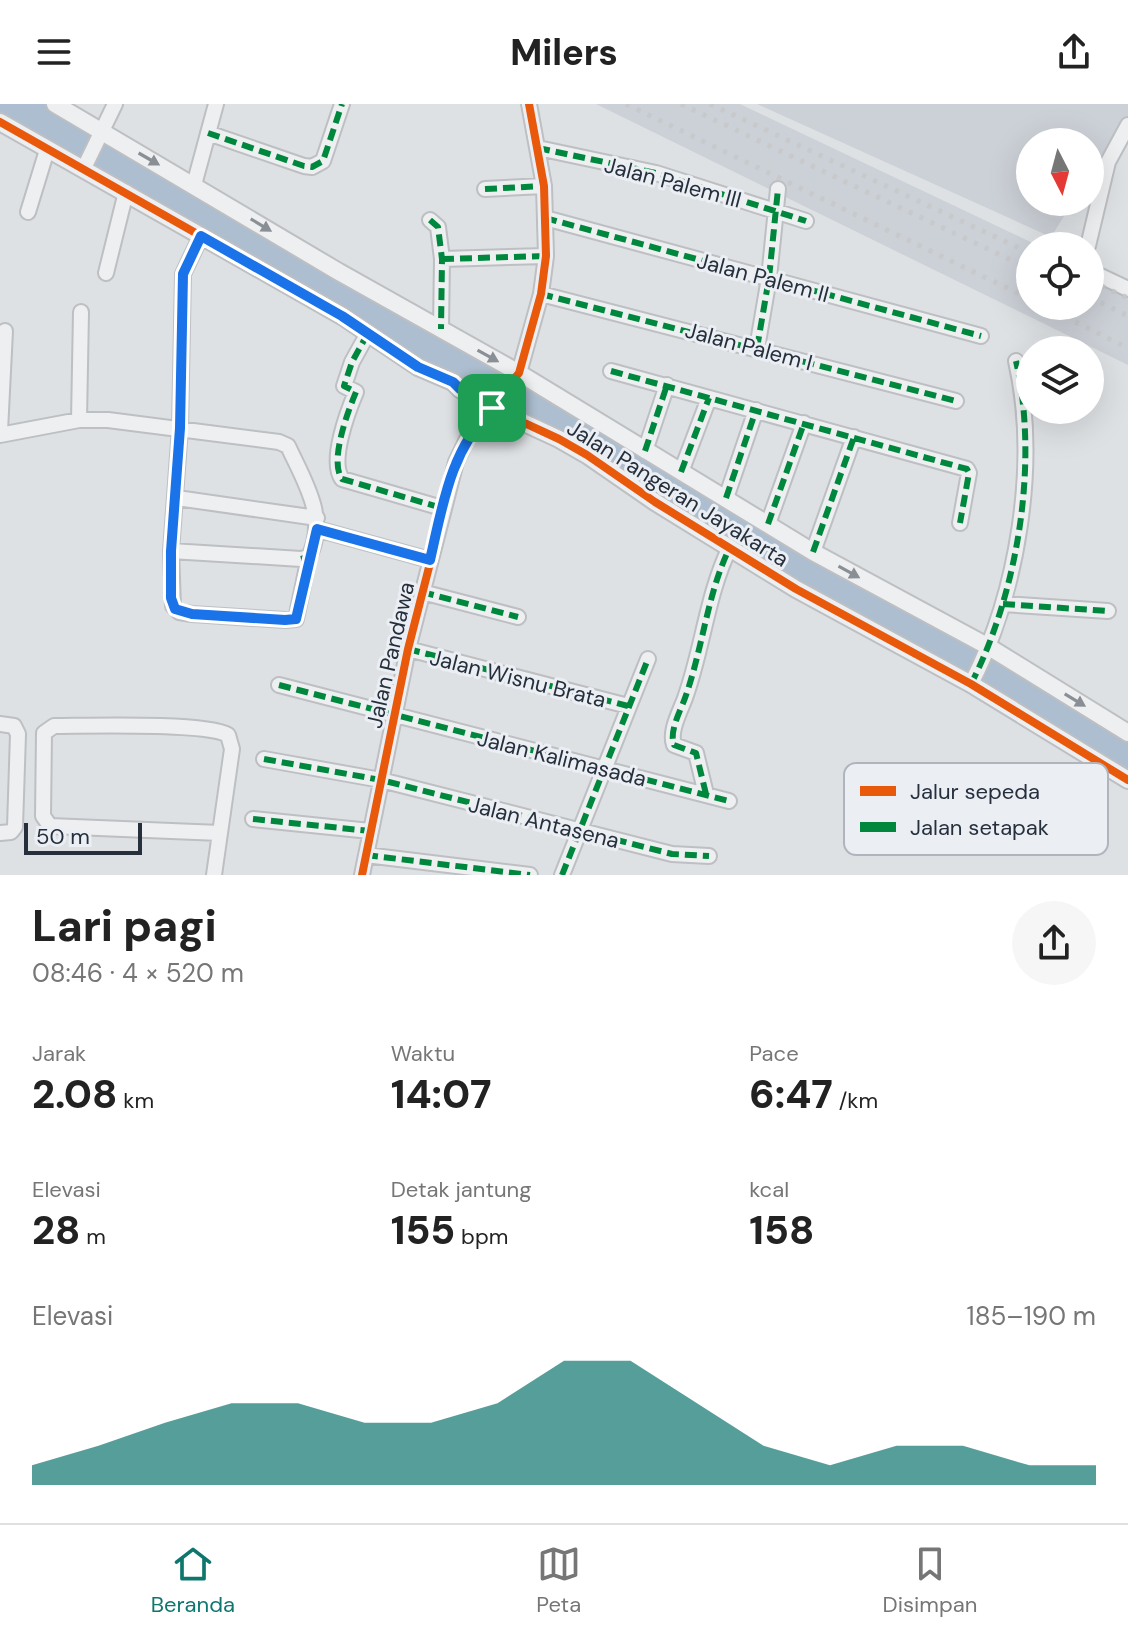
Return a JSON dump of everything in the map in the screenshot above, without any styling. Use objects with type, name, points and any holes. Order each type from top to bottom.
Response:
[{"type":"street","name":"Jalan Pangeran Jayakarta","points":[[55,104],[100,137],[194,185],[518,374],[813,552],[1128,733]]},
{"type":"street","points":[[85,165],[115,104]]},
{"type":"street","points":[[194,185],[216,104]]},
{"type":"street","points":[[208,133],[312,167],[323,161],[342,104]]},
{"type":"street","points":[[518,374],[541,294],[546,256],[544,186],[529,104]]},
{"type":"street","name":"Jalan Pangeran Jayakarta","points":[[0,122],[47,150],[85,165],[126,192],[342,316],[418,367],[453,382],[460,389],[587,455],[655,502],[796,589],[971,684],[1100,763]]},
{"type":"street","points":[[1091,232],[1108,162],[1128,125]]},
{"type":"street","name":"Jalan Palem III","points":[[538,148],[656,173],[806,221]]},
{"type":"street","points":[[28,212],[47,150]]},
{"type":"street","points":[[485,189],[544,186]]},
{"type":"street","points":[[757,348],[769,278],[778,189]]},
{"type":"street","points":[[106,273],[126,192]]},
{"type":"street","name":"Jalan Palem II","points":[[545,218],[981,336]]},
{"type":"street","points":[[430,220],[438,227],[442,259],[441,329]]},
{"type":"street","points":[[5,331],[0,433],[79,420],[132,421],[180,428],[284,443],[288,446],[317,509],[317,523],[305,558],[296,619],[179,612],[171,598],[171,551],[180,428],[183,274],[201,236]]},
{"type":"street","points":[[442,259],[546,256]]},
{"type":"street","points":[[1104,278],[1128,289]]},
{"type":"street","name":"Jalan Palem I","points":[[541,294],[956,401]]},
{"type":"street","points":[[79,420],[81,312]]},
{"type":"street","points":[[368,333],[352,362],[344,386],[356,392],[345,420],[338,474],[342,479],[442,508]]},
{"type":"street","points":[[611,371],[967,469],[969,473],[960,523]]},
{"type":"street","name":"Jalan Pandawa","points":[[362,875],[408,649],[442,508],[461,448],[473,427],[518,374]]},
{"type":"street","points":[[645,451],[667,385]]},
{"type":"street","points":[[681,472],[709,398]]},
{"type":"street","points":[[726,498],[756,410]]},
{"type":"street","points":[[768,524],[804,423]]},
{"type":"street","points":[[971,684],[988,650],[1003,604],[1020,519],[1025,457],[1024,424]]},
{"type":"street","points":[[813,552],[854,437]]},
{"type":"street","points":[[177,498],[317,523],[430,560]]},
{"type":"street","points":[[706,794],[696,753],[674,745],[672,735],[692,679],[720,567],[730,547]]},
{"type":"street","points":[[171,551],[305,558]]},
{"type":"street","points":[[422,592],[518,617]]},
{"type":"street","points":[[1003,604],[1108,611]]},
{"type":"street","name":"Jalan Wisnu Brata","points":[[408,649],[628,706]]},
{"type":"street","name":"Jalan Wisnu Brata","points":[[562,875],[648,659]]},
{"type":"street","name":"Jalan Kalimasada","points":[[279,685],[729,801]]},
{"type":"street","points":[[0,724],[14,726],[18,734],[15,827],[11,832],[0,833]]},
{"type":"street","points":[[214,875],[220,833],[232,749],[231,740],[224,732],[180,728],[54,726],[44,733],[43,816],[46,823],[59,827],[220,833]]},
{"type":"street","name":"Jalan Antasena","points":[[264,759],[381,780],[672,854],[709,856]]},
{"type":"street","name":"Jalan Pangeran Jayakarta","points":[[1108,768],[1128,780]]},
{"type":"street","points":[[253,819],[370,831]]},
{"type":"street","points":[[366,855],[530,875]]},
{"type":"shaded area","points":[[596,104],[740,104],[1016,235],[1016,310]]},
{"type":"shaded area","points":[[757,104],[1128,104],[1128,116],[1104,153],[1104,128],[1016,128],[1016,216],[1064,216],[1054,232],[1040,232]]},
{"type":"shaded area","points":[[1104,275],[1128,286],[1128,365],[1104,353],[1104,336],[1069,336],[1036,320],[1104,320]]},
{"type":"water","points":[[0,104],[55,104],[1128,733],[1128,780],[1108,768],[1108,763],[1099,763],[0,122]]},
{"type":"railway","points":[[626,104],[1016,292]]},
{"type":"railway","points":[[681,104],[1016,262]]},
{"type":"railway","points":[[710,104],[1016,246]]},
{"type":"railway","points":[[1104,287],[1128,298]]},
{"type":"railway","points":[[1104,304],[1128,316]]},
{"type":"railway","points":[[1071,320],[1128,348]]},
{"type":"marked path","points":[[208,133],[312,167],[323,161],[342,104]]},
{"type":"marked path","points":[[538,148],[656,173],[806,221]]},
{"type":"marked path","points":[[485,189],[544,186]]},
{"type":"marked path","points":[[757,348],[769,278],[778,189]]},
{"type":"marked path","points":[[545,218],[981,336]]},
{"type":"marked path","points":[[430,220],[438,227],[442,259],[441,329]]},
{"type":"marked path","points":[[442,259],[546,256]]},
{"type":"marked path","points":[[541,294],[956,401]]},
{"type":"marked path","points":[[368,333],[352,362],[344,386],[356,392],[341,436],[338,460],[342,479],[442,508]]},
{"type":"marked path","points":[[611,371],[967,469],[969,473],[960,523]]},
{"type":"marked path","points":[[645,451],[667,385]]},
{"type":"marked path","points":[[681,472],[709,398]]},
{"type":"marked path","points":[[726,498],[756,410]]},
{"type":"marked path","points":[[768,524],[804,423]]},
{"type":"marked path","points":[[971,684],[1001,609],[1012,568],[1024,484],[1024,424]]},
{"type":"marked path","points":[[813,552],[854,437]]},
{"type":"marked path","points":[[301,559],[309,557],[317,529],[430,560]]},
{"type":"marked path","points":[[706,794],[696,753],[674,745],[673,734],[716,583],[730,547]]},
{"type":"marked path","points":[[175,609],[192,614],[296,619],[309,557]]},
{"type":"marked path","points":[[422,592],[518,617]]},
{"type":"marked path","points":[[1003,604],[1108,611]]},
{"type":"marked path","points":[[408,649],[628,706]]},
{"type":"marked path","points":[[562,875],[648,659]]},
{"type":"marked path","points":[[279,685],[729,801]]},
{"type":"marked path","points":[[264,759],[381,780],[672,854],[709,856]]},
{"type":"marked path","points":[[253,819],[370,831]]},
{"type":"marked path","points":[[366,855],[530,875]]},
{"type":"cycle path","points":[[362,875],[408,649],[456,462],[473,427],[519,373],[541,294],[546,256],[544,186],[529,104]]},
{"type":"cycle path","points":[[0,122],[342,316],[418,367],[453,382],[492,408],[587,455],[655,502],[796,589],[971,684],[1100,763]]},
{"type":"cycle path","points":[[1108,768],[1128,780]]},
{"type":"route","points":[[201,236],[342,316],[418,367],[453,382],[492,408],[473,427],[461,448],[430,560],[317,529],[296,619],[192,614],[179,612],[173,606],[171,551],[177,498],[184,344],[183,274],[201,236]]}]
